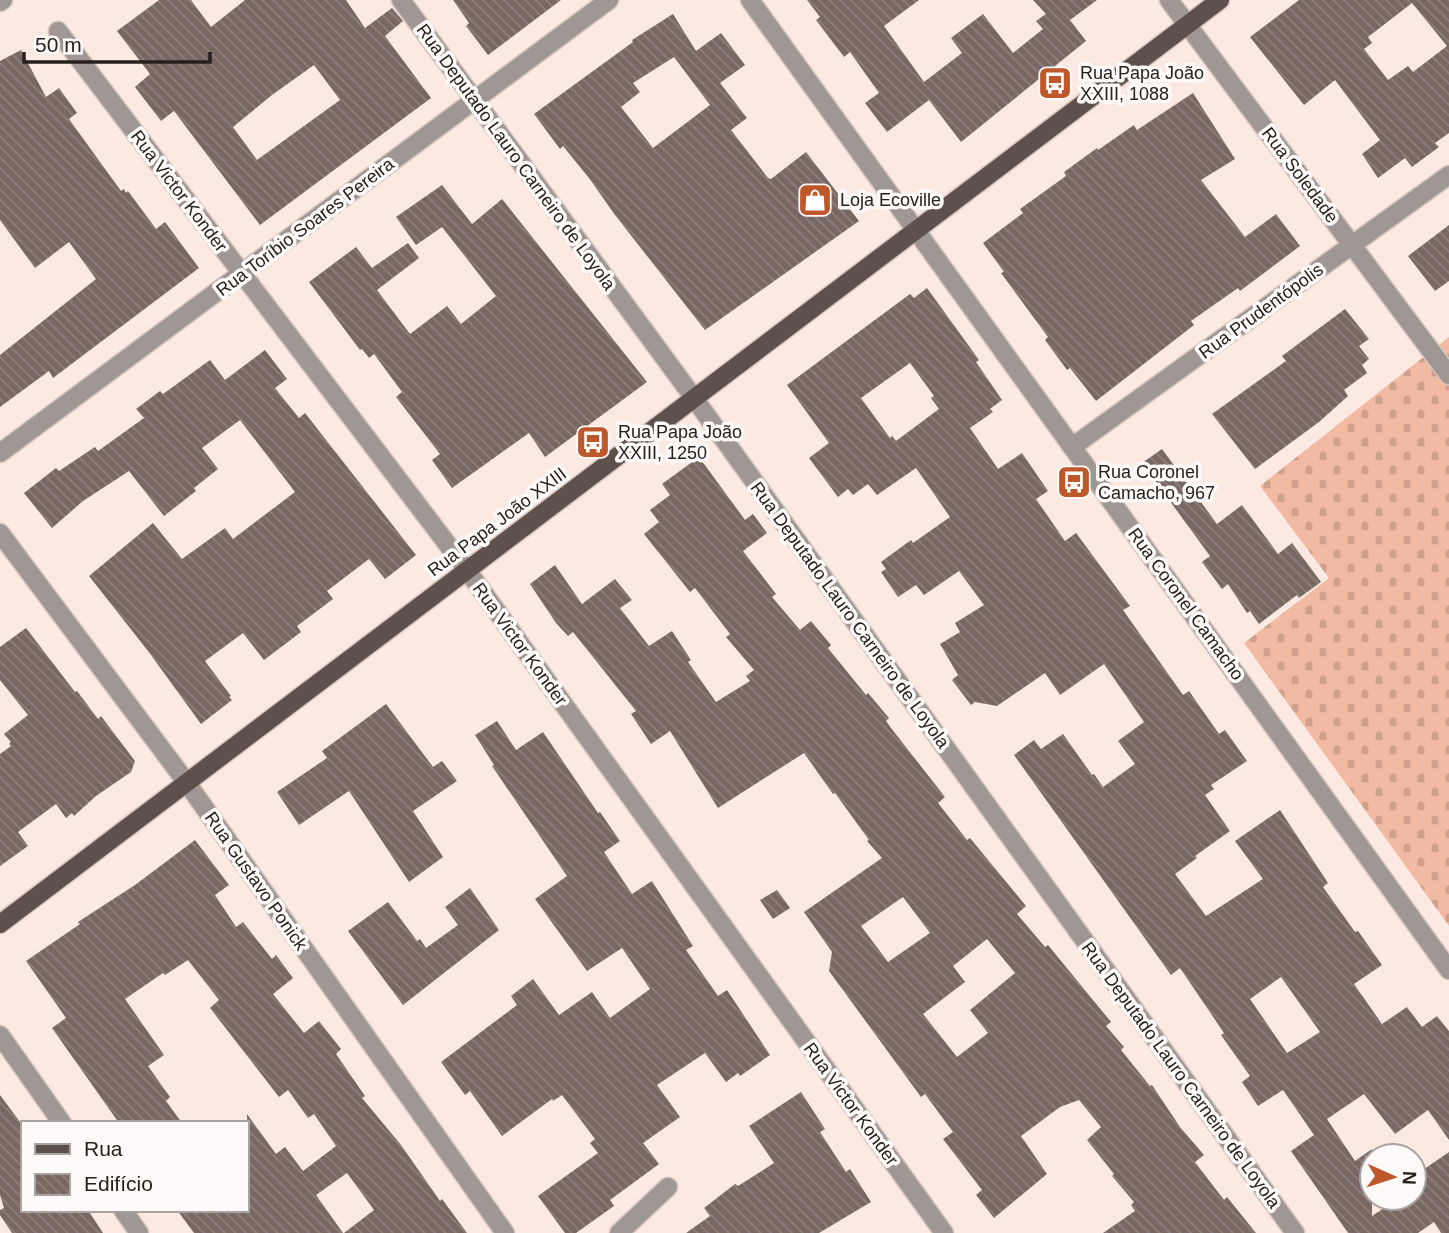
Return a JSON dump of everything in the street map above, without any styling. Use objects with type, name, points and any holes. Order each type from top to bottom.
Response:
[{"type":"main road","name":"Rua Papa João XXIII","points":[[0,924],[1220,0]]},
{"type":"street","name":"Rua Deputado Lauro Carneiro de Loyola","points":[[401,0],[694,398],[1295,1233]]},
{"type":"street","name":"Rua Toríbio Soares Pereira","points":[[0,453],[609,0]]},
{"type":"street","name":"Rua Coronel Camacho","points":[[750,0],[1449,970]]},
{"type":"street","name":"Rua Soledade","points":[[1169,0],[1449,375]]},
{"type":"street","name":"Rua Victor Konder","points":[[58,31],[467,570],[944,1233]]},
{"type":"street","name":"Rua Prudentópolis","points":[[1072,447],[1449,175]]},
{"type":"street","name":"Rua Gustavo Ponick","points":[[0,533],[187,783],[505,1233]]},
{"type":"street","points":[[0,1035],[61,1121]]},
{"type":"street","points":[[619,1233],[668,1187]]},
{"type":"street","points":[[124,1212],[139,1233]]},
{"type":"green space","points":[[1449,337],[1449,926],[1244,643],[1329,578],[1260,486]]},
{"type":"building","points":[[159,0],[191,0],[211,27],[245,0],[346,0],[365,28],[392,8],[403,21],[385,36],[431,98],[260,225],[174,111],[161,121],[135,87],[150,74],[117,31]],"holes":[[[314,65],[340,100],[257,160],[233,127]]]},
{"type":"building","points":[[453,0],[561,0],[488,55],[466,26],[469,23]]},
{"type":"building","points":[[807,0],[919,0],[884,26],[924,82],[962,53],[951,38],[983,14],[1013,53],[1043,29],[1036,21],[1046,14],[1033,0],[1097,0],[1070,20],[1086,41],[961,142],[929,100],[887,132],[865,103],[879,93],[850,52],[844,57],[816,20],[820,17]]},
{"type":"building","points":[[1299,0],[1449,0],[1449,133],[1435,143],[1439,147],[1412,167],[1405,158],[1378,178],[1362,154],[1380,140],[1335,80],[1304,105],[1250,37]],"holes":[[[1412,3],[1447,46],[1413,72],[1408,66],[1388,80],[1364,49],[1372,43],[1368,37]]]},
{"type":"building","points":[[673,14],[696,51],[721,33],[745,65],[720,83],[747,118],[731,130],[771,179],[806,152],[859,221],[705,330],[589,178],[563,146],[560,149],[534,114],[633,42],[632,40]],"holes":[[[674,57],[710,105],[653,148],[621,107],[640,92],[633,83]]]},
{"type":"building","points":[[21,50],[46,97],[59,88],[77,113],[69,119],[121,191],[128,191],[156,229],[165,222],[199,268],[53,378],[49,371],[0,407],[0,355],[96,279],[69,242],[35,268],[0,220],[0,61]]},
{"type":"building","points":[[1193,93],[1235,159],[1201,180],[1245,237],[1276,214],[1300,246],[1240,291],[1238,288],[1191,321],[1194,325],[1096,401],[1070,368],[1067,370],[1045,340],[1048,337],[1001,273],[1004,272],[983,243],[1023,213],[1020,209],[1066,176],[1064,172],[1097,148],[1098,150],[1134,125],[1137,130]]},
{"type":"building","points":[[442,185],[472,224],[502,199],[647,382],[545,457],[529,433],[452,488],[432,460],[440,454],[396,397],[402,392],[374,354],[369,358],[360,350],[309,282],[356,247],[372,268],[408,243],[419,258],[377,290],[410,334],[447,306],[461,324],[496,296],[442,227],[416,245],[396,217]]},
{"type":"building","points":[[1449,225],[1449,281],[1435,291],[1408,256]]},
{"type":"building","points":[[927,288],[979,360],[976,362],[1002,400],[990,409],[993,412],[970,428],[998,469],[1022,453],[1048,491],[1036,499],[1065,541],[1076,533],[1130,606],[1123,610],[1183,695],[1189,691],[1219,734],[1225,730],[1247,761],[1211,785],[1214,789],[1205,795],[1230,831],[1175,874],[1206,916],[1263,879],[1235,841],[1280,810],[1328,883],[1323,887],[1382,965],[1354,984],[1382,1024],[1407,1007],[1422,1027],[1437,1016],[1449,1031],[1449,1140],[1428,1110],[1395,1134],[1364,1094],[1327,1119],[1355,1161],[1358,1159],[1358,1212],[1372,1212],[1372,1216],[1378,1212],[1428,1212],[1428,1166],[1449,1152],[1449,1233],[1441,1233],[1434,1222],[1418,1233],[1348,1233],[1291,1151],[1314,1135],[1283,1090],[1258,1106],[1242,1082],[1250,1076],[1180,968],[1171,975],[1014,755],[1034,740],[1041,749],[1063,734],[1103,787],[1135,764],[1118,741],[1144,722],[1104,664],[1060,695],[1045,673],[997,706],[975,702],[971,705],[952,680],[958,675],[940,644],[960,632],[955,623],[984,605],[959,571],[924,595],[916,585],[898,597],[881,572],[886,569],[881,562],[950,517],[916,468],[877,495],[868,484],[853,495],[848,489],[838,497],[809,458],[829,443],[787,385],[910,294],[914,298]],"holes":[[[910,363],[934,396],[931,398],[939,409],[896,441],[892,436],[890,438],[861,398]],[[1281,977],[1320,1032],[1287,1053],[1250,999]]]},
{"type":"building","points":[[1345,309],[1369,339],[1359,346],[1369,359],[1362,365],[1367,373],[1344,390],[1348,396],[1319,422],[1255,469],[1212,414],[1286,361],[1282,356]]},
{"type":"building","points":[[265,350],[287,379],[275,388],[299,418],[305,413],[416,555],[385,579],[369,559],[327,591],[333,599],[297,626],[301,632],[264,660],[243,633],[205,661],[232,700],[201,724],[89,576],[153,523],[182,559],[225,528],[233,539],[295,492],[240,420],[202,448],[218,469],[194,488],[196,491],[164,516],[129,471],[83,501],[52,528],[24,493],[56,468],[59,471],[95,447],[98,451],[144,418],[136,409],[160,391],[163,394],[210,360],[225,380]]},
{"type":"building","points":[[1162,449],[1217,524],[1242,505],[1278,554],[1292,543],[1321,582],[1299,598],[1297,595],[1259,624],[1250,611],[1247,613],[1228,584],[1222,589],[1202,562],[1210,556],[1142,463]]},
{"type":"building","points":[[699,457],[745,520],[753,514],[767,533],[743,551],[776,594],[772,597],[800,630],[811,621],[831,645],[828,648],[866,695],[868,693],[889,718],[886,721],[945,797],[938,803],[1026,906],[1017,914],[1045,947],[1048,945],[1111,1022],[1106,1026],[1124,1047],[1121,1050],[1150,1086],[1152,1085],[1180,1127],[1204,1155],[1195,1162],[1224,1200],[1227,1197],[1256,1233],[1103,1233],[1135,1211],[1131,1205],[1134,1202],[1087,1140],[1101,1127],[1079,1100],[1060,1107],[1021,1136],[1047,1174],[994,1218],[976,1195],[982,1190],[943,1139],[953,1132],[925,1094],[921,1097],[829,971],[832,952],[804,912],[882,858],[867,841],[869,840],[835,793],[833,794],[804,753],[718,808],[670,731],[651,744],[631,714],[636,711],[573,632],[568,636],[556,623],[530,584],[555,565],[582,604],[615,579],[632,600],[620,608],[649,646],[672,631],[691,660],[688,662],[716,702],[750,681],[746,676],[754,670],[726,637],[730,634],[695,588],[690,592],[644,534],[659,522],[650,510],[670,495],[662,484]],"holes":[[[903,897],[930,933],[888,962],[861,926]],[[987,939],[1015,973],[970,1010],[988,1033],[957,1057],[923,1014],[965,982],[953,966]]]},
{"type":"building","points":[[26,628],[75,692],[77,691],[98,719],[101,716],[135,761],[131,772],[96,796],[74,816],[72,813],[66,818],[56,804],[18,832],[28,846],[0,866],[0,754],[11,746],[4,734],[28,715],[0,680],[0,647]]},
{"type":"building","points":[[386,704],[433,767],[442,761],[457,781],[413,811],[443,857],[409,882],[349,791],[299,825],[277,792],[327,758],[322,751]]},
{"type":"building","points":[[497,721],[516,750],[543,732],[620,841],[604,852],[632,894],[652,881],[693,946],[686,950],[718,996],[727,990],[770,1055],[740,1076],[738,1073],[726,1082],[705,1053],[657,1085],[680,1117],[643,1143],[659,1164],[610,1200],[614,1206],[576,1233],[565,1233],[538,1196],[598,1153],[590,1143],[595,1139],[562,1095],[553,1101],[552,1099],[502,1136],[470,1091],[465,1095],[441,1062],[517,1005],[511,996],[533,979],[559,1015],[592,992],[610,1018],[650,989],[622,948],[587,971],[535,899],[567,876],[492,766],[494,765],[475,735]]},
{"type":"building","points":[[195,840],[229,885],[215,895],[236,927],[243,922],[272,959],[276,955],[293,978],[273,994],[304,1033],[319,1021],[341,1049],[336,1054],[365,1096],[362,1098],[467,1233],[344,1233],[374,1210],[347,1173],[316,1195],[343,1233],[194,1233],[178,1212],[248,1212],[247,1114],[276,1154],[285,1147],[303,1171],[336,1146],[314,1114],[308,1118],[288,1090],[279,1097],[210,1008],[219,1000],[188,960],[165,975],[163,973],[125,999],[164,1055],[148,1066],[170,1097],[166,1101],[181,1121],[118,1121],[52,1028],[66,1018],[26,961],[80,924],[78,922],[135,885]]},
{"type":"building","points":[[470,888],[499,930],[403,1005],[348,931],[388,902],[417,941],[420,939],[426,948],[458,925],[445,907]]},
{"type":"building","points":[[777,890],[790,908],[773,919],[760,900]]},
{"type":"building","points":[[801,1092],[825,1129],[820,1132],[846,1172],[850,1169],[871,1202],[819,1233],[686,1233],[710,1216],[704,1208],[735,1184],[738,1186],[774,1163],[749,1126]]},
{"type":"building","points":[[0,1095],[21,1123],[21,1212],[89,1212],[103,1233],[12,1233],[0,1215],[0,1210],[4,1208],[0,1195]]},
{"type":"place","name":"Rua Papa João XXIII, 1088","points":[[1055,83]]},
{"type":"place","name":"Loja Ecoville","points":[[815,200]]},
{"type":"place","name":"Rua Papa João XXIII, 1250","points":[[593,442]]},
{"type":"place","name":"Rua Coronel Camacho, 967","points":[[1074,482]]}]
